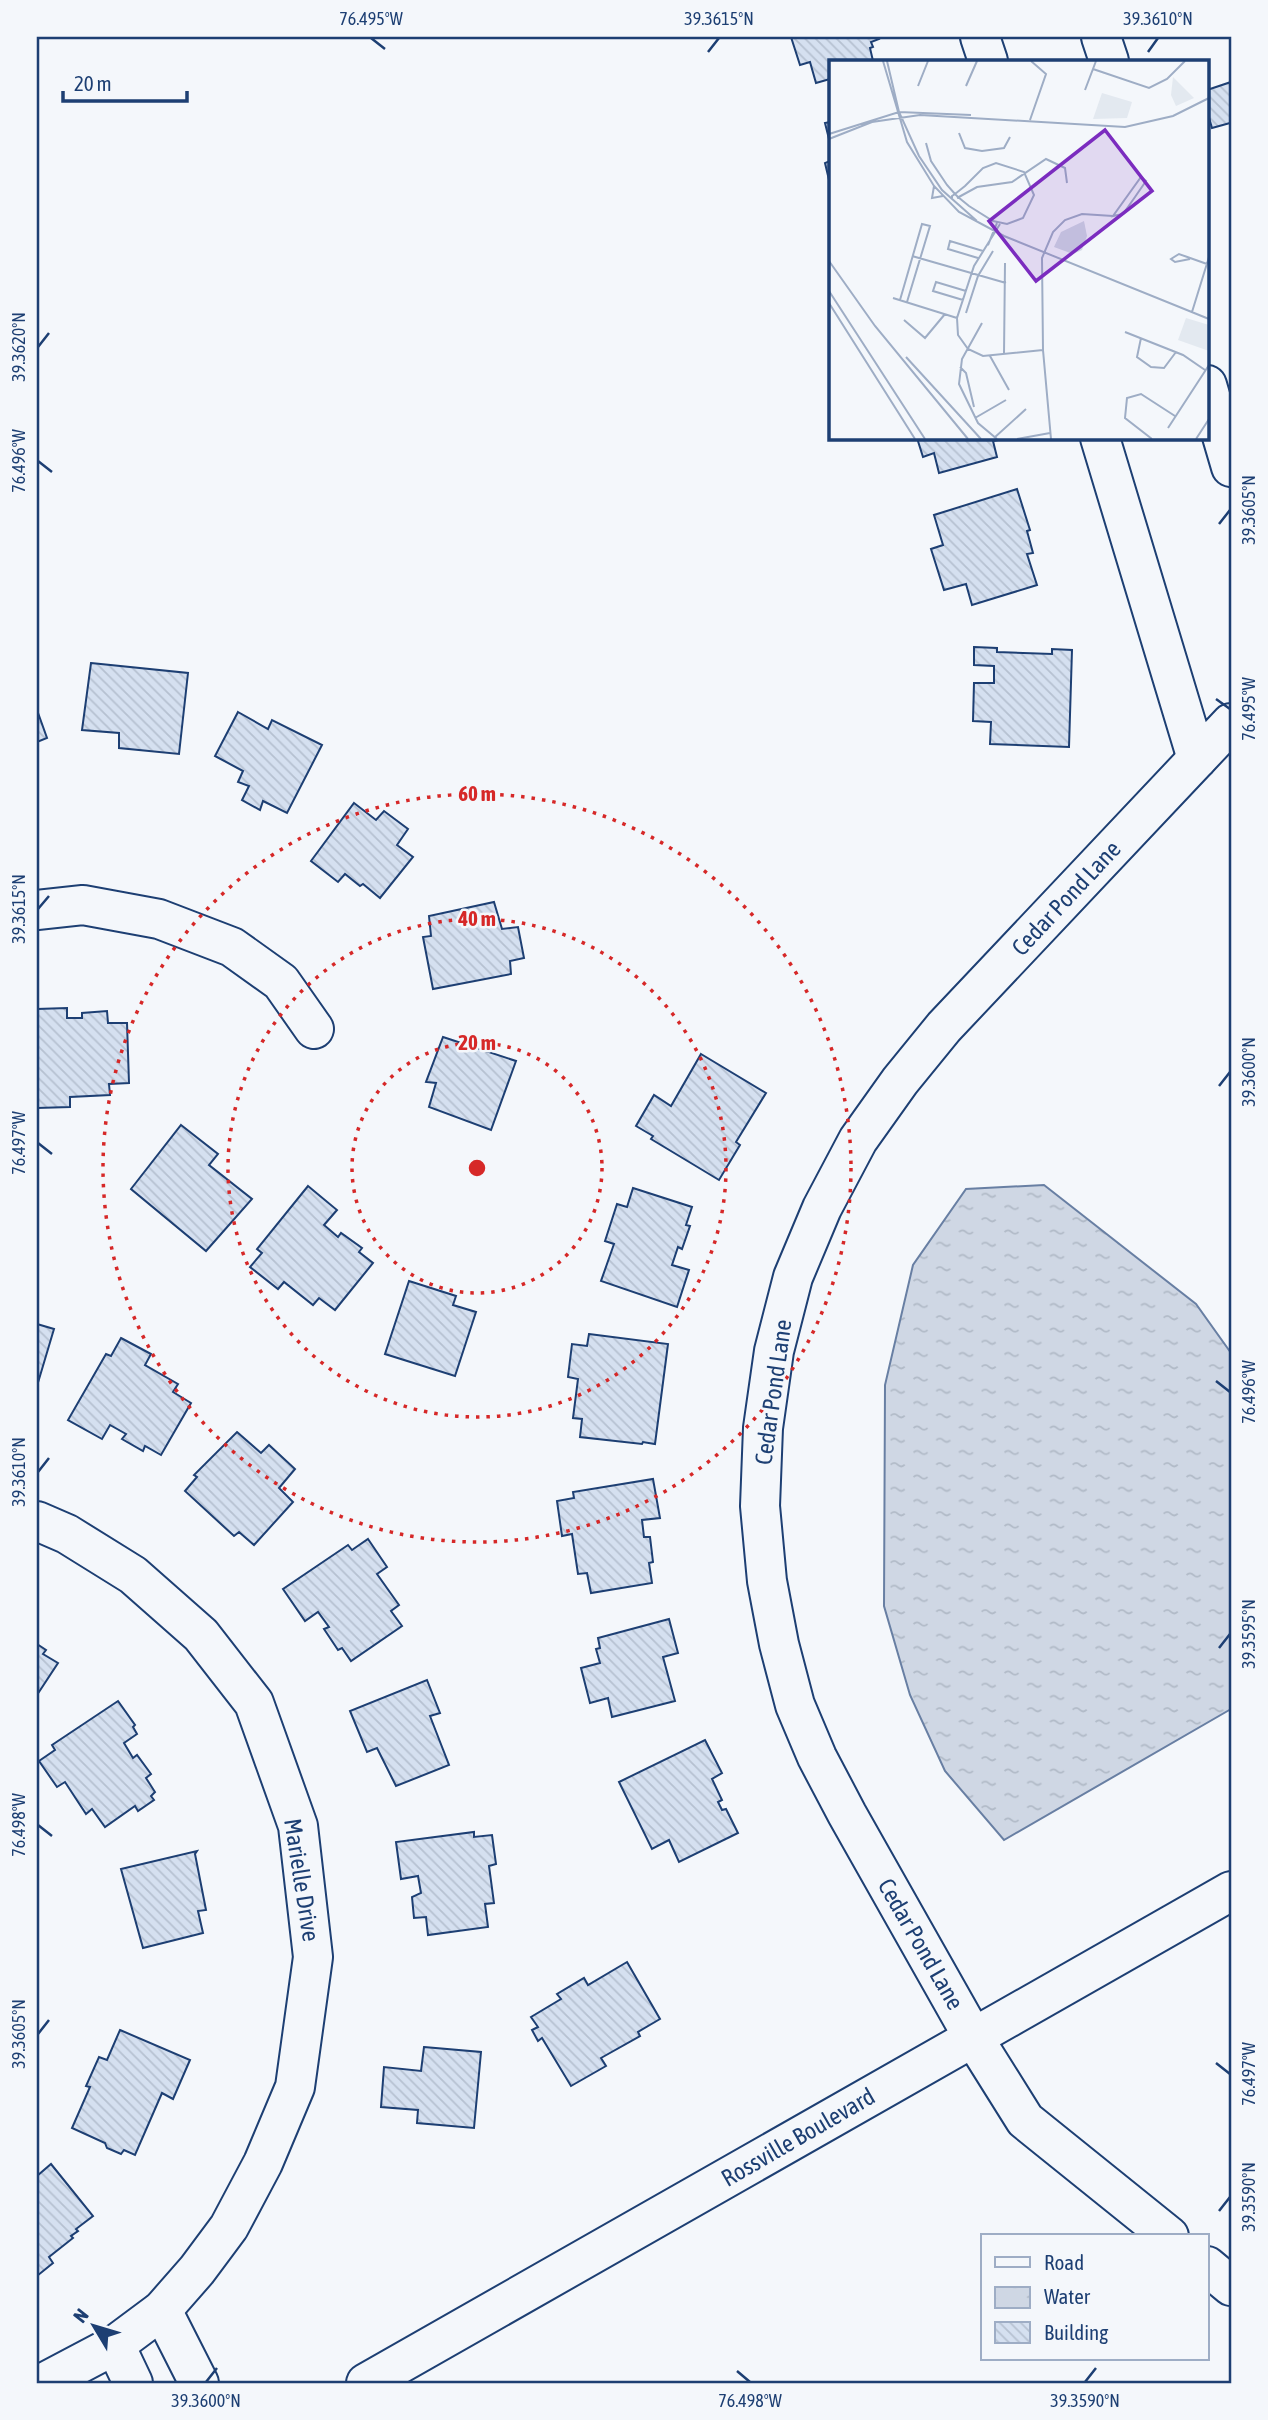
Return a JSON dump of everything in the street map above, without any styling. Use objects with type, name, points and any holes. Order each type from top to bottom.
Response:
[{"type":"street","points":[[980,37],[988,60]]},
{"type":"street","points":[[1101,37],[1109,60]]},
{"type":"street","points":[[1208,388],[1231,467]]},
{"type":"street","points":[[1100,439],[1197,759]]},
{"type":"street","name":"Cedar Pond Lane","points":[[1167,2234],[1025,2120],[973,2037],[817,1757],[795,1705],[779,1644],[767,1581],[760,1506],[763,1428],[774,1351],[793,1277],[822,1208],[858,1140],[900,1081],[944,1027],[1231,723]]},
{"type":"street","points":[[37,910],[83,905],[159,919],[232,947],[281,982],[314,1030]]},
{"type":"street","name":"Marielle Drive","points":[[37,1521],[67,1534],[133,1575],[201,1635],[254,1703],[298,1826],[313,1957],[295,2087],[263,2164],[229,2227],[162,2311],[115,2345],[43,2383]]},
{"type":"street","name":"Rossville Boulevard","points":[[366,2383],[1231,1891]]},
{"type":"street","points":[[1208,2267],[1231,2286]]},
{"type":"street","points":[[162,2311],[199,2383]]},
{"type":"street","points":[[115,2345],[133,2383]]},
{"type":"water","points":[[1044,1185],[1196,1304],[1231,1353],[1231,1709],[1004,1840],[945,1771],[910,1695],[884,1606],[885,1385],[913,1265],[966,1189]]},
{"type":"building","points":[[791,37],[879,39],[871,42],[873,60],[829,60],[829,79],[816,83],[810,62],[800,65]]},
{"type":"building","points":[[1231,82],[1231,126],[1230,123],[1212,128],[1208,114],[1208,90]]},
{"type":"building","points":[[829,122],[829,139],[825,123]]},
{"type":"building","points":[[829,161],[829,180],[825,163]]},
{"type":"building","points":[[917,439],[998,440],[993,441],[997,457],[939,473],[934,453],[923,457]]},
{"type":"building","points":[[1017,489],[1030,530],[1027,531],[1033,553],[1027,554],[1037,585],[972,605],[966,584],[944,590],[931,549],[943,545],[934,515]]},
{"type":"building","points":[[974,647],[997,648],[997,652],[1052,654],[1052,649],[1072,650],[1069,747],[990,744],[991,722],[973,721],[974,683],[994,683],[994,666],[974,665]]},
{"type":"building","points":[[91,663],[188,673],[179,754],[119,748],[119,733],[82,730]]},
{"type":"building","points":[[37,710],[47,738],[37,742]]},
{"type":"building","points":[[238,712],[268,729],[272,720],[322,745],[287,813],[263,801],[260,810],[242,800],[249,786],[238,782],[243,771],[215,756]]},
{"type":"building","points":[[354,803],[376,820],[384,811],[408,829],[397,845],[413,857],[380,898],[345,874],[338,882],[311,861]]},
{"type":"building","points":[[494,902],[502,929],[518,927],[524,958],[510,961],[511,974],[433,989],[423,937],[431,936],[429,916]]},
{"type":"building","points":[[67,1008],[67,1018],[82,1018],[82,1013],[107,1011],[108,1023],[127,1023],[129,1083],[109,1084],[110,1095],[70,1097],[70,1107],[37,1108],[37,1009]]},
{"type":"building","points":[[443,1037],[516,1061],[491,1130],[429,1107],[436,1083],[426,1082]]},
{"type":"building","points":[[701,1054],[766,1093],[736,1142],[740,1145],[719,1180],[651,1139],[653,1136],[636,1126],[654,1095],[671,1106]]},
{"type":"building","points":[[181,1125],[218,1154],[209,1165],[252,1199],[206,1251],[131,1189]]},
{"type":"building","points":[[308,1186],[337,1210],[324,1225],[338,1237],[341,1233],[362,1248],[359,1252],[373,1263],[335,1310],[319,1298],[313,1305],[284,1282],[278,1289],[250,1267],[262,1253],[257,1249]]},
{"type":"building","points":[[633,1188],[692,1207],[686,1225],[690,1226],[682,1249],[678,1247],[672,1265],[689,1270],[677,1307],[601,1281],[614,1244],[605,1241],[617,1204],[627,1207]]},
{"type":"building","points":[[409,1281],[456,1296],[453,1305],[476,1312],[455,1376],[385,1354]]},
{"type":"building","points":[[37,1324],[54,1329],[37,1386]]},
{"type":"building","points":[[589,1334],[668,1344],[655,1444],[580,1437],[582,1419],[573,1418],[578,1379],[568,1377],[572,1344],[587,1346]]},
{"type":"building","points":[[121,1338],[151,1354],[145,1365],[178,1384],[173,1392],[191,1403],[161,1455],[145,1446],[143,1451],[122,1439],[126,1434],[110,1425],[102,1439],[68,1420],[106,1354],[111,1356]]},
{"type":"building","points":[[237,1432],[261,1453],[269,1445],[295,1469],[279,1488],[293,1502],[254,1545],[239,1532],[234,1536],[185,1491],[197,1477],[194,1475]]},
{"type":"building","points":[[653,1479],[660,1518],[642,1520],[644,1537],[650,1537],[653,1562],[649,1563],[652,1583],[591,1593],[587,1573],[578,1574],[572,1534],[562,1536],[557,1501],[574,1498],[573,1492]]},
{"type":"building","points":[[368,1539],[387,1567],[377,1574],[399,1605],[391,1611],[402,1626],[351,1661],[342,1648],[338,1650],[324,1629],[329,1627],[318,1612],[305,1621],[283,1589],[348,1545],[352,1550]]},
{"type":"building","points":[[669,1619],[678,1653],[663,1657],[675,1701],[612,1717],[608,1698],[590,1703],[581,1668],[600,1663],[596,1649],[600,1648],[598,1638]]},
{"type":"building","points":[[37,1644],[46,1650],[43,1654],[58,1663],[37,1695]]},
{"type":"building","points":[[427,1680],[440,1713],[430,1716],[449,1765],[396,1786],[377,1748],[367,1752],[350,1711]]},
{"type":"building","points":[[118,1701],[135,1725],[133,1727],[137,1734],[124,1743],[133,1758],[137,1755],[151,1774],[146,1778],[155,1792],[151,1796],[154,1800],[138,1811],[135,1806],[105,1827],[92,1809],[86,1814],[65,1782],[57,1787],[39,1761],[55,1750],[52,1745]]},
{"type":"building","points":[[705,1740],[722,1773],[712,1779],[722,1800],[718,1802],[722,1810],[726,1809],[738,1833],[679,1862],[669,1840],[652,1849],[619,1782]]},
{"type":"building","points":[[474,1832],[474,1837],[492,1835],[496,1864],[489,1866],[494,1903],[485,1904],[488,1927],[428,1935],[426,1917],[414,1918],[412,1897],[421,1893],[418,1876],[401,1879],[396,1842]]},
{"type":"building","points":[[197,1851],[195,1854],[206,1910],[198,1911],[203,1933],[143,1948],[121,1869]]},
{"type":"building","points":[[627,1962],[660,2019],[638,2032],[640,2036],[601,2058],[606,2066],[571,2086],[542,2038],[538,2041],[532,2030],[538,2027],[531,2017],[561,1999],[557,1994],[584,1978],[588,1985]]},
{"type":"building","points":[[120,2030],[190,2060],[173,2099],[162,2093],[135,2155],[124,2150],[121,2154],[107,2148],[105,2143],[72,2128],[90,2087],[86,2086],[99,2057],[107,2060]]},
{"type":"building","points":[[424,2047],[481,2052],[474,2128],[417,2123],[418,2110],[381,2107],[384,2067],[421,2071]]},
{"type":"building","points":[[51,2164],[93,2216],[76,2229],[78,2231],[71,2236],[73,2238],[49,2257],[53,2263],[37,2276],[37,2176]]}]
